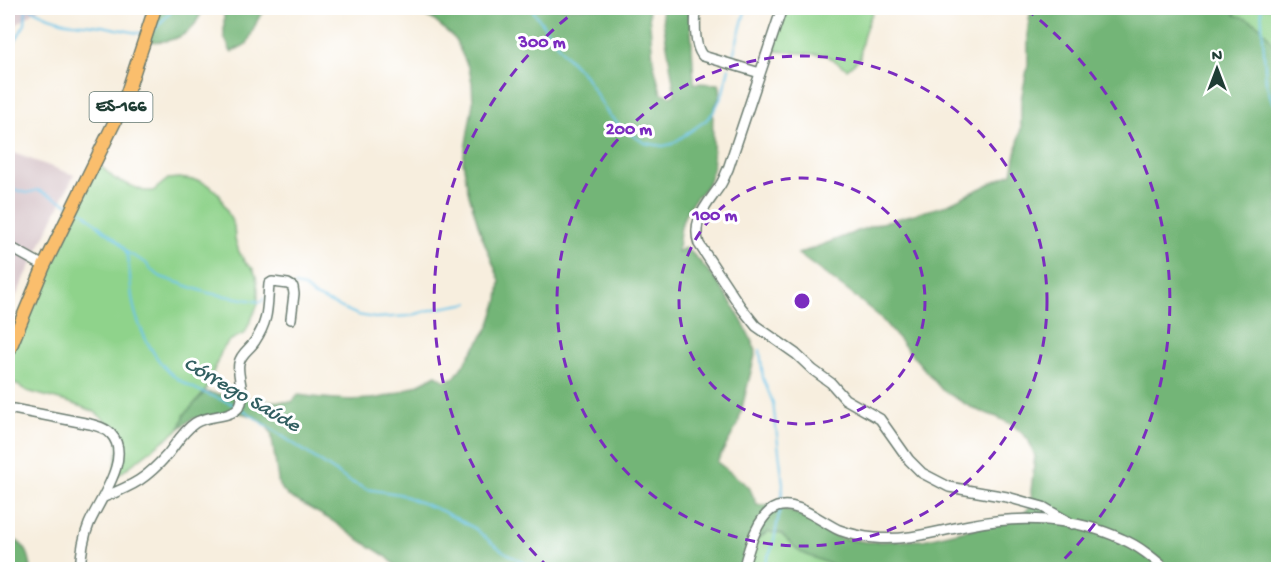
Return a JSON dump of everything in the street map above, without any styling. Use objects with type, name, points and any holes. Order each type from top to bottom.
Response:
[{"type":"main road","name":"ES-166","points":[[8,353],[44,266],[127,93],[155,8]]},
{"type":"street","points":[[696,8],[699,52],[703,56],[760,73]]},
{"type":"street","points":[[782,8],[725,177],[701,213],[696,228],[699,244],[756,326],[796,354],[831,383],[844,399],[880,419],[909,460],[922,473],[949,487],[1007,497],[1043,507],[1072,524]]},
{"type":"street","points":[[8,246],[44,266]]},
{"type":"street","points":[[104,497],[145,477],[194,423],[204,418],[236,410],[241,402],[239,361],[262,329],[268,307],[268,287],[272,282],[293,287],[291,319]]},
{"type":"street","points":[[8,408],[90,424],[111,434],[117,447],[117,459],[111,483],[88,528],[82,549],[80,570]]},
{"type":"street","points":[[743,570],[753,535],[771,509],[784,505],[802,509],[841,530],[863,537],[876,538],[899,539],[1010,519],[1034,519],[1072,524],[1106,531],[1124,539],[1149,554],[1167,570]]},
{"type":"shaded area","points":[[8,8],[39,8],[8,31]]},
{"type":"shaded area","points":[[8,151],[74,175],[8,313]]},
{"type":"green space","points":[[156,8],[206,8],[185,34],[167,41],[146,41]]},
{"type":"green space","points":[[222,8],[267,8],[258,19],[247,44],[231,52],[224,36]]},
{"type":"green space","points":[[404,8],[648,8],[654,65],[661,93],[671,96],[675,95],[661,8],[690,8],[694,83],[719,84],[720,96],[713,115],[713,160],[710,177],[685,214],[678,252],[686,247],[717,282],[743,322],[756,351],[738,424],[717,462],[749,487],[757,505],[780,507],[802,516],[830,534],[867,542],[923,540],[1014,519],[1032,505],[1031,491],[1035,456],[1028,439],[1013,425],[974,409],[942,390],[879,316],[798,254],[874,225],[944,206],[1012,173],[1021,128],[1021,100],[1028,65],[1028,27],[1031,8],[1236,8],[1235,15],[1257,24],[1278,50],[1278,569],[842,569],[800,552],[780,533],[768,532],[755,540],[746,569],[399,569],[387,557],[331,520],[288,496],[279,486],[271,432],[263,422],[253,416],[236,412],[192,419],[180,428],[185,414],[205,392],[262,401],[292,402],[298,395],[353,400],[384,397],[417,385],[436,375],[445,381],[455,377],[489,327],[498,300],[500,281],[481,234],[468,191],[463,161],[473,103],[469,69],[455,39],[432,19]]},
{"type":"green space","points":[[779,8],[875,8],[864,32],[860,58],[847,69],[826,55],[775,51]]},
{"type":"green space","points":[[1236,8],[1278,8],[1278,50],[1262,29],[1235,15]]},
{"type":"green space","points":[[95,161],[115,179],[144,191],[153,191],[168,179],[179,178],[200,181],[210,186],[219,194],[234,226],[239,252],[253,269],[258,289],[258,304],[245,333],[229,341],[222,350],[205,392],[185,414],[180,428],[113,479],[118,449],[117,434],[107,422],[95,412],[27,391],[8,379],[8,340]]},
{"type":"green space","points":[[768,532],[780,533],[838,569],[842,569],[746,570],[755,540]]},
{"type":"green space","points":[[15,540],[27,552],[31,569],[11,569]]},
{"type":"waterway","points":[[8,53],[25,24],[26,8]]},
{"type":"waterway","points":[[29,8],[65,22],[143,33]]},
{"type":"waterway","points":[[152,31],[174,8]]},
{"type":"waterway","points":[[531,8],[565,55],[585,76],[608,114],[627,132],[645,143],[663,146],[672,144],[705,121],[713,113],[722,96],[729,68]]},
{"type":"waterway","points":[[731,63],[746,8]]},
{"type":"waterway","points":[[1261,8],[1266,82],[1278,110]]},
{"type":"waterway","name":"Córrego Saúde","points":[[8,188],[27,193],[38,190],[70,205]]},
{"type":"waterway","name":"Córrego Saúde","points":[[77,208],[125,250],[136,316],[149,346],[161,364],[184,383],[237,406]]},
{"type":"waterway","points":[[125,251],[146,263],[161,277],[208,293],[261,302],[264,298]]},
{"type":"waterway","points":[[295,285],[304,287],[313,295],[358,315],[375,318],[409,316],[469,303]]},
{"type":"waterway","points":[[760,350],[763,378],[773,403],[783,484],[781,503]]},
{"type":"waterway","name":"Córrego Saúde","points":[[242,409],[349,481],[366,489],[399,494],[442,511],[474,528],[503,551],[536,570]]},
{"type":"waterway","points":[[762,570],[773,545],[780,509]]}]
